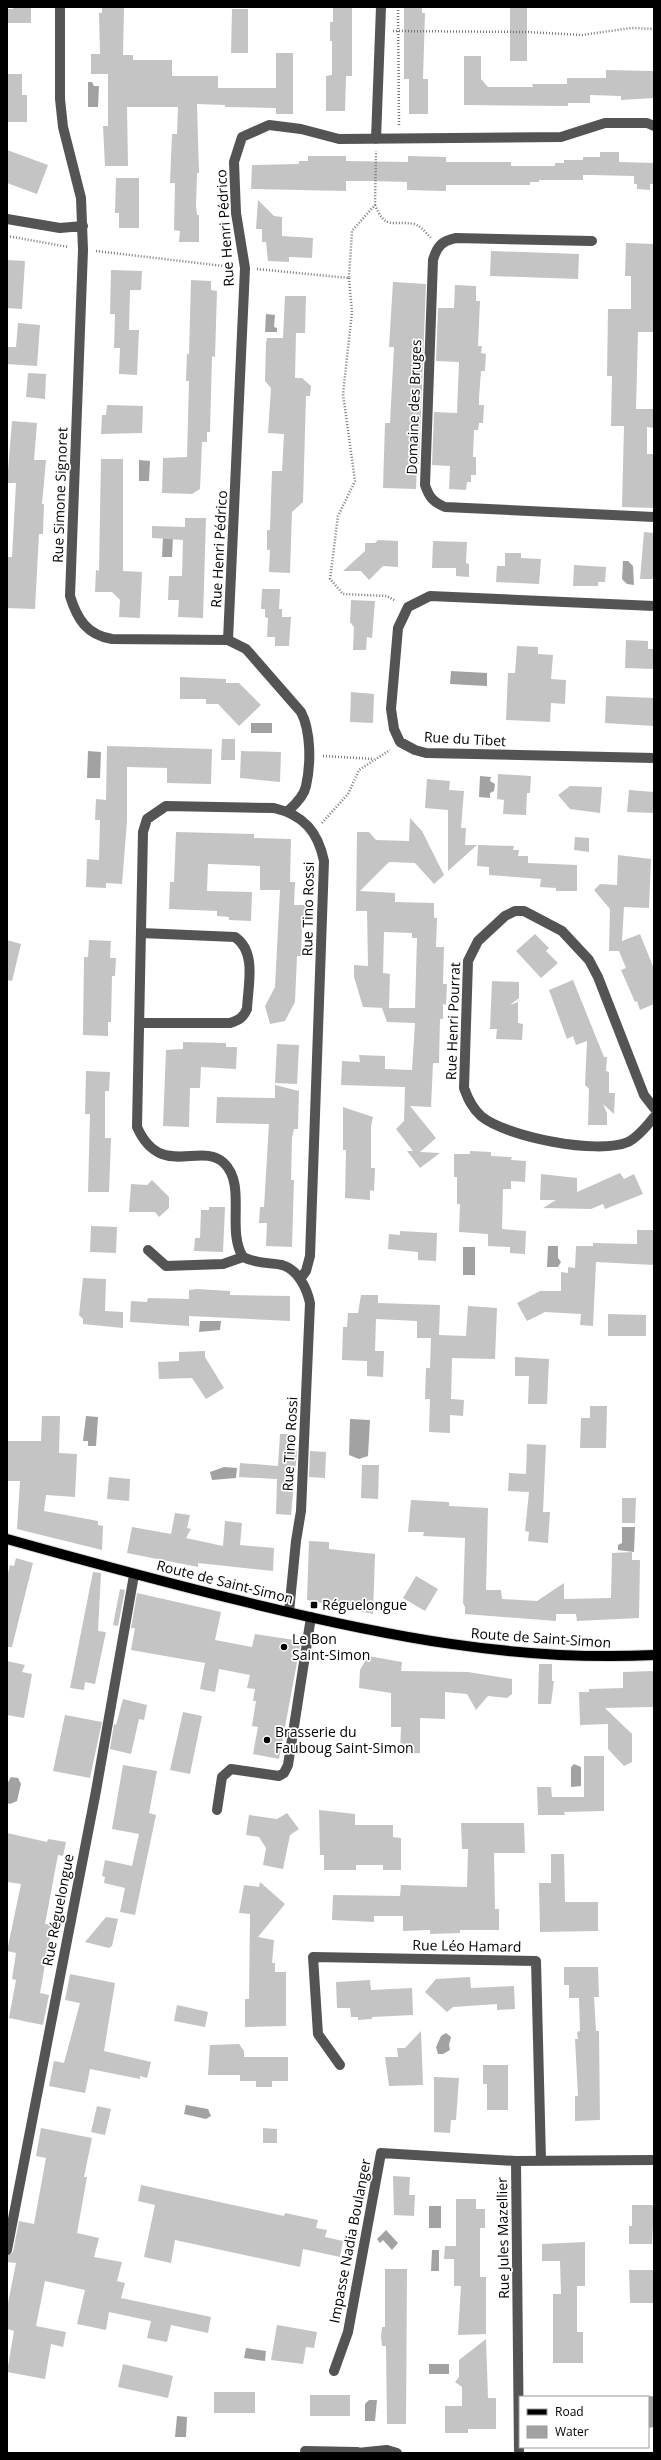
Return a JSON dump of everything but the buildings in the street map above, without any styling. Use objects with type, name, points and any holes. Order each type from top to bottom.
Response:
[{"type":"main road","name":"Route de Saint-Simon","points":[[7,1539],[134,1575],[406,1638],[472,1648],[565,1656],[654,1655]]},
{"type":"street","name":"Rue Simone Signoret","points":[[60,7],[60,99],[63,127],[81,198],[84,250],[70,596],[75,612],[85,628],[100,637],[112,639],[228,640],[246,649],[300,712],[308,733],[306,786],[299,801],[288,811]]},
{"type":"street","points":[[376,139],[381,7]]},
{"type":"street","name":"Rue Henri Pédrico","points":[[228,640],[245,268],[236,213],[234,162],[242,137],[270,124],[302,129],[339,139],[561,137],[605,123],[647,123],[654,126]]},
{"type":"street","points":[[7,219],[60,228],[82,226]]},
{"type":"street","points":[[438,246],[447,240],[456,238],[592,241]]},
{"type":"street","name":"Domaine des Bruges","points":[[438,246],[433,260],[425,485],[429,497],[436,504],[445,507],[654,517]]},
{"type":"street","points":[[400,742],[394,729],[391,709],[398,628],[408,607],[430,596],[654,606]]},
{"type":"street","name":"Rue du Tibet","points":[[400,742],[414,750],[426,753],[654,758]]},
{"type":"street","name":"Rue Tino Rossi","points":[[289,1612],[296,1541],[301,1511],[310,1304],[307,1291],[300,1279],[282,1265],[263,1264],[242,1257],[236,1242],[234,1184],[231,1172],[224,1163],[215,1158],[167,1156],[152,1149],[142,1137],[137,1127],[143,832],[147,820],[166,806],[183,804],[274,808],[288,811],[314,831],[321,846],[324,861],[316,1144],[310,1256],[306,1271],[300,1279]]},
{"type":"street","name":"Rue Henri Pourrat","points":[[654,1108],[644,1095],[598,977],[589,960],[562,932],[524,911],[515,911],[505,916],[478,941],[468,961],[464,1088],[470,1103],[481,1116],[498,1127],[552,1142],[611,1146],[628,1142],[643,1130],[654,1117]]},
{"type":"street","points":[[140,1023],[230,1023],[238,1021],[244,1016],[247,1009],[249,959],[243,942],[235,937],[141,933]]},
{"type":"street","points":[[148,1250],[166,1266],[223,1264],[242,1257]]},
{"type":"street","name":"Rue Réguelongue","points":[[7,2250],[96,1791],[134,1575]]},
{"type":"street","points":[[217,1810],[222,1777],[231,1769],[278,1776],[284,1773],[288,1765],[311,1617]]},
{"type":"street","name":"Rue Léo Hamard","points":[[340,2065],[318,2034],[313,1957],[536,1961],[541,2160]]},
{"type":"street","name":"Impasse Nadia Boulanger","points":[[334,2371],[348,2332],[381,2153],[516,2161]]},
{"type":"street","name":"Rue Jules Mazellier","points":[[519,2396],[516,2161],[654,2160]]},
{"type":"street","points":[[305,2451],[357,2452],[387,2450],[398,2453]]},
{"type":"path","points":[[398,7],[399,139]]},
{"type":"path","points":[[381,31],[527,32],[582,35],[631,28],[654,28]]},
{"type":"path","points":[[376,205],[383,220],[389,224],[414,224],[423,228],[438,246]]},
{"type":"path","points":[[349,278],[352,312],[343,394],[355,481],[338,516],[330,578],[342,594],[387,596],[408,607]]},
{"type":"path","points":[[314,831],[341,805],[359,770],[374,759],[383,756],[400,742]]},
{"type":"path","points":[[308,756],[374,759]]},
{"type":"water","points":[[88,82],[92,82],[94,86],[99,86],[98,107],[88,107]]},
{"type":"water","points":[[266,314],[275,315],[274,327],[277,328],[277,332],[265,332]]},
{"type":"water","points":[[139,460],[150,461],[149,481],[139,481]]},
{"type":"water","points":[[163,536],[173,537],[172,557],[162,557]]},
{"type":"water","points":[[623,561],[628,561],[633,566],[634,585],[627,584],[622,579]]},
{"type":"water","points":[[451,671],[487,673],[487,686],[450,684]]},
{"type":"water","points":[[251,723],[272,723],[272,733],[251,733]]},
{"type":"water","points":[[88,751],[101,752],[100,778],[87,778]]},
{"type":"water","points":[[480,776],[491,777],[490,781],[495,784],[494,791],[490,793],[490,798],[479,797]]},
{"type":"water","points":[[548,1246],[558,1246],[558,1258],[561,1262],[558,1267],[547,1267]]},
{"type":"water","points":[[463,1247],[475,1247],[475,1275],[463,1275]]},
{"type":"water","points":[[200,1321],[221,1321],[220,1330],[199,1332]]},
{"type":"water","points":[[86,1416],[98,1417],[96,1446],[88,1446],[88,1441],[83,1441]]},
{"type":"water","points":[[350,1419],[370,1420],[368,1456],[359,1459],[349,1455]]},
{"type":"water","points":[[224,1467],[237,1468],[236,1478],[212,1480],[210,1472]]},
{"type":"water","points":[[622,1527],[635,1527],[634,1552],[618,1550],[618,1545],[622,1543]]},
{"type":"water","points":[[574,1764],[581,1767],[581,1786],[571,1787],[571,1767]]},
{"type":"water","points":[[11,1777],[18,1778],[21,1784],[17,1801],[10,1804],[7,1803],[7,1784]]},
{"type":"water","points":[[446,2033],[451,2037],[449,2045],[450,2050],[443,2054],[438,2054],[436,2047],[441,2036]]},
{"type":"water","points":[[186,2105],[208,2109],[211,2116],[206,2119],[184,2114]]},
{"type":"water","points":[[429,2206],[441,2206],[441,2228],[429,2228]]},
{"type":"water","points":[[386,2230],[398,2243],[392,2250],[383,2240],[380,2243],[377,2239]]},
{"type":"water","points":[[432,2250],[439,2250],[439,2271],[431,2271]]},
{"type":"water","points":[[246,2348],[266,2351],[265,2361],[244,2358]]},
{"type":"water","points":[[429,2364],[449,2364],[449,2374],[429,2374]]},
{"type":"water","points":[[649,2396],[654,2396],[654,2427],[649,2428]]},
{"type":"water","points":[[369,2400],[377,2400],[375,2421],[365,2421],[365,2404]]},
{"type":"water","points":[[177,2416],[187,2417],[186,2437],[175,2437]]},
{"type":"place","name":"Réguelongue","points":[[314,1605]]},
{"type":"place","name":"Le Bon Saint-Simon","points":[[284,1647]]},
{"type":"place","name":"Brasserie du Fauboug Saint-Simon","points":[[267,1740]]}]
